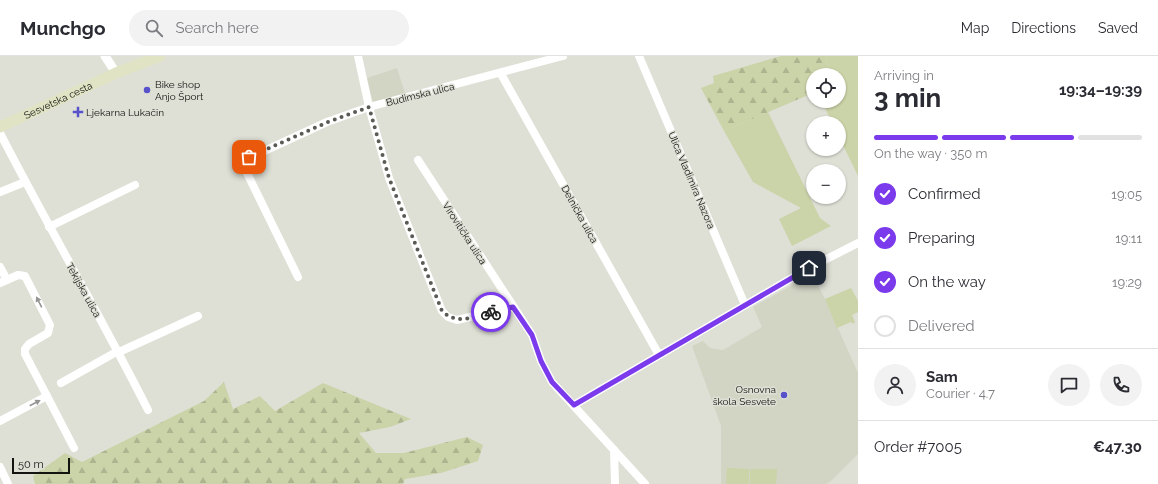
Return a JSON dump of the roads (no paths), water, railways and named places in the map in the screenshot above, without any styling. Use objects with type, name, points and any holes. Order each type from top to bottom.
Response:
[{"type":"main road","name":"Sesvetska cesta","points":[[0,127],[116,73],[160,56]]},
{"type":"street","points":[[105,56],[116,73]]},
{"type":"street","points":[[358,56],[369,107],[389,178],[442,311],[448,317],[457,320],[513,307]]},
{"type":"street","name":"Budimska ulica","points":[[298,277],[245,169],[247,159],[328,122],[369,107],[501,74],[563,56]]},
{"type":"street","name":"Ulica Vladimira Nazora","points":[[639,56],[745,305]]},
{"type":"street","name":"Delnička ulica","points":[[501,74],[659,355]]},
{"type":"street","name":"Tekijska ulica","points":[[0,133],[49,227],[119,352],[148,410]]},
{"type":"street","name":"Virovitička ulica","points":[[418,160],[532,335],[541,361],[552,382],[645,484]]},
{"type":"street","points":[[0,192],[25,182]]},
{"type":"street","points":[[49,227],[135,185]]},
{"type":"street","points":[[574,405],[809,268],[858,243]]},
{"type":"street","points":[[0,267],[4,282],[18,275],[25,276],[50,325],[48,333],[29,344],[25,349],[25,354],[74,448]]},
{"type":"street","points":[[61,382],[119,352],[198,316]]},
{"type":"street","points":[[0,421],[47,396]]},
{"type":"street","points":[[614,450],[615,484]]},
{"type":"street","points":[[0,468],[8,484]]},
{"type":"place","name":"Bike shop Anjo Šport","points":[[147,90]]},
{"type":"place","name":"Ljekarna Lukačin","points":[[78,112]]},
{"type":"place","name":"Osnovna škola Sesvete","points":[[784,395]]}]
